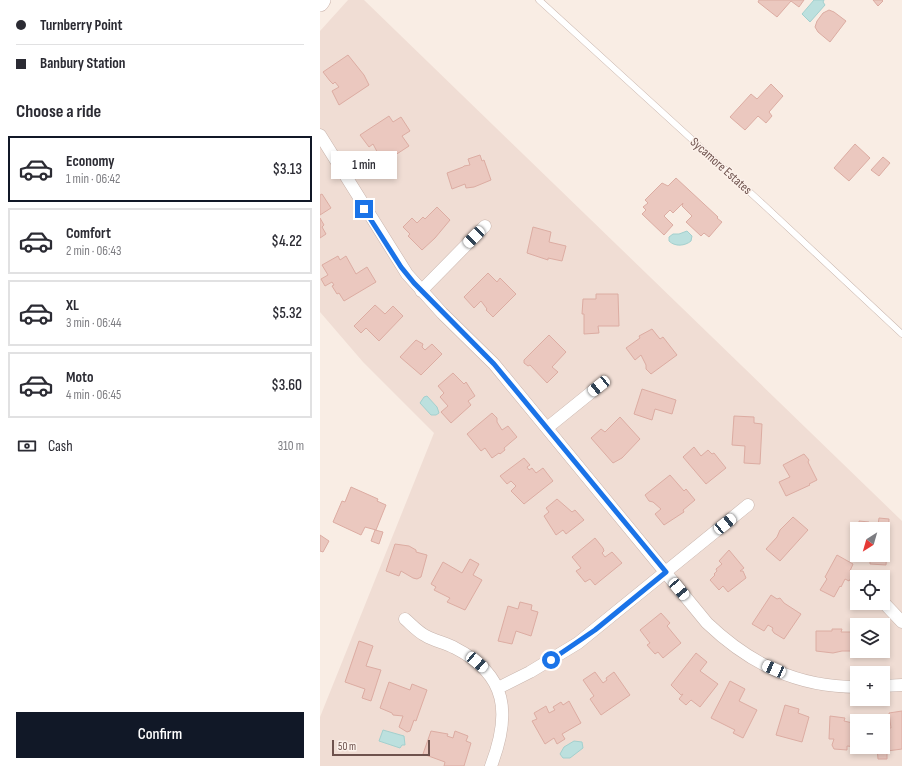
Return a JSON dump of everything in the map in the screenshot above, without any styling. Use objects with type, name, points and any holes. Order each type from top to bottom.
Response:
[{"type":"street","points":[[320,136],[396,258],[421,291],[494,364],[707,623],[729,643],[748,657],[801,680],[826,685],[850,687]]},
{"type":"street","points":[[421,291],[485,226]]},
{"type":"street","points":[[547,428],[599,386]]},
{"type":"street","points":[[498,688],[530,672],[578,643],[748,505]]},
{"type":"street","points":[[890,609],[902,622]]},
{"type":"street","points":[[405,619],[427,636],[454,647],[477,662],[490,674],[498,688],[501,701],[502,721],[500,741],[491,766]]},
{"type":"street","points":[[890,686],[902,685]]},
{"type":"lane","name":"Sycamore Estates","points":[[539,0],[766,206],[902,334]]},
{"type":"shaded area","points":[[348,0],[364,0],[902,521],[902,766],[320,766],[320,717],[434,433],[363,362],[320,312],[320,31]]},
{"type":"water","points":[[814,0],[824,0],[823,2],[825,5],[810,22],[802,14]]},
{"type":"water","points":[[687,231],[692,236],[689,243],[677,245],[669,241],[669,237],[673,234],[679,234]]},
{"type":"water","points":[[427,396],[437,407],[439,413],[436,415],[431,415],[420,403],[424,397]]},
{"type":"water","points":[[383,730],[404,736],[405,745],[402,745],[400,748],[379,741]]},
{"type":"water","points":[[574,741],[582,742],[583,748],[570,758],[563,758],[560,754],[564,747]]},
{"type":"building","points":[[759,0],[804,0],[799,7],[791,1],[777,17],[758,2]]},
{"type":"building","points":[[873,0],[882,0],[883,1],[878,6]]},
{"type":"building","points":[[829,10],[846,21],[830,42],[818,32],[815,27],[817,21],[823,13]]},
{"type":"building","points":[[348,55],[364,75],[369,85],[339,105],[332,91],[339,87],[335,82],[333,84],[323,72]]},
{"type":"building","points":[[771,84],[783,96],[769,112],[772,116],[766,123],[758,116],[745,130],[730,117],[751,94],[757,99]]},
{"type":"building","points":[[389,116],[393,122],[401,117],[410,131],[402,136],[409,146],[383,163],[373,144],[369,147],[360,135]]},
{"type":"building","points":[[855,144],[870,158],[849,181],[834,168]]},
{"type":"building","points":[[480,155],[482,161],[484,160],[491,180],[474,187],[466,188],[465,184],[452,189],[447,173],[470,165],[468,159]]},
{"type":"building","points":[[883,157],[890,163],[879,176],[871,170]]},
{"type":"building","points":[[676,178],[722,222],[709,237],[704,233],[701,236],[686,222],[692,216],[682,206],[683,203],[673,213],[670,210],[664,216],[673,225],[664,235],[642,214],[646,210],[643,207],[648,203],[645,200],[662,183],[668,186]]},
{"type":"building","points":[[322,194],[331,208],[320,215],[320,195]]},
{"type":"building","points":[[437,207],[450,220],[435,238],[422,250],[408,236],[410,234],[403,227],[412,218],[417,223],[423,217],[425,219]]},
{"type":"building","points":[[320,218],[324,225],[322,227],[326,234],[320,238]]},
{"type":"building","points":[[533,227],[551,232],[549,242],[566,246],[562,261],[548,258],[548,260],[527,253]]},
{"type":"building","points":[[338,256],[340,260],[346,256],[356,274],[367,267],[376,282],[344,301],[339,293],[337,294],[332,286],[334,285],[332,282],[325,286],[321,279],[328,275],[322,265]]},
{"type":"building","points":[[488,273],[497,282],[500,278],[516,294],[493,317],[486,310],[487,309],[481,301],[474,308],[464,297]]},
{"type":"building","points":[[596,294],[618,294],[619,326],[598,326],[599,333],[584,334],[584,314],[582,314],[583,299],[596,299]]},
{"type":"building","points":[[375,305],[385,314],[393,306],[403,316],[379,341],[366,328],[361,333],[354,326]]},
{"type":"building","points":[[652,329],[660,339],[663,337],[677,355],[651,374],[646,369],[646,365],[641,355],[635,360],[626,348],[640,338],[639,336]]},
{"type":"building","points":[[549,335],[566,352],[552,367],[558,372],[547,383],[530,365],[528,366],[524,363],[524,360]]},
{"type":"building","points":[[416,340],[423,344],[422,347],[425,350],[432,344],[442,354],[421,375],[400,357]]},
{"type":"building","points":[[453,373],[464,384],[466,382],[475,396],[468,401],[471,405],[451,423],[441,412],[448,406],[440,397],[444,393],[438,386]]},
{"type":"building","points":[[642,389],[676,400],[672,414],[655,409],[652,420],[634,414]]},
{"type":"building","points":[[492,413],[497,418],[497,422],[502,430],[508,426],[517,437],[504,448],[505,450],[492,458],[485,448],[481,451],[467,434]]},
{"type":"building","points":[[734,416],[754,417],[754,423],[762,424],[760,464],[744,463],[745,446],[732,445]]},
{"type":"building","points":[[620,417],[640,439],[622,458],[613,463],[591,438],[601,429],[605,432]]},
{"type":"building","points":[[694,447],[701,456],[708,450],[712,454],[714,453],[726,468],[706,484],[683,457]]},
{"type":"building","points":[[804,454],[809,460],[808,462],[817,480],[809,484],[810,485],[786,496],[779,482],[790,477],[783,465]]},
{"type":"building","points":[[524,458],[530,465],[527,467],[529,470],[532,468],[536,473],[543,468],[553,481],[524,504],[511,491],[516,486],[511,481],[507,484],[500,476]]},
{"type":"building","points":[[670,475],[684,491],[686,489],[695,500],[683,510],[684,512],[664,525],[655,514],[661,509],[653,502],[649,501],[645,495]]},
{"type":"building","points":[[351,487],[378,499],[377,501],[386,505],[376,530],[365,527],[361,535],[333,522],[342,501],[345,502]]},
{"type":"building","points":[[557,499],[572,512],[575,510],[584,520],[566,534],[563,530],[556,535],[544,516],[549,512],[546,508]]},
{"type":"building","points":[[793,517],[808,530],[780,561],[766,549],[777,537],[780,530]]},
{"type":"building","points":[[879,518],[889,519],[889,522],[878,522]]},
{"type":"building","points":[[375,530],[383,532],[379,544],[371,541]]},
{"type":"building","points":[[320,535],[329,541],[323,552],[320,551]]},
{"type":"building","points":[[595,538],[603,548],[604,551],[602,553],[605,557],[612,552],[622,563],[595,585],[590,579],[585,582],[576,571],[581,568],[572,557]]},
{"type":"building","points":[[395,544],[409,546],[416,550],[416,552],[427,555],[421,577],[417,579],[413,578],[401,571],[399,576],[386,571]]},
{"type":"building","points":[[729,550],[744,568],[740,571],[743,571],[746,578],[728,592],[723,586],[719,590],[710,580],[715,575],[714,574],[717,571],[716,569],[722,564],[719,561]]},
{"type":"building","points":[[837,555],[853,564],[850,570],[850,579],[849,581],[845,579],[834,597],[820,590],[827,579],[825,577]]},
{"type":"building","points":[[470,559],[479,564],[473,575],[482,580],[465,610],[447,602],[450,598],[434,590],[436,587],[431,584],[443,562],[462,573]]},
{"type":"building","points":[[870,562],[886,562],[886,565],[870,564]]},
{"type":"building","points":[[771,595],[777,599],[780,598],[784,603],[801,614],[784,639],[774,633],[772,630],[773,628],[768,625],[764,631],[752,624]]},
{"type":"building","points":[[520,602],[532,605],[531,610],[538,612],[531,636],[516,631],[512,644],[498,641],[508,606],[518,609]]},
{"type":"building","points":[[661,613],[670,623],[667,626],[681,643],[663,658],[658,652],[655,654],[647,645],[650,643],[640,630]]},
{"type":"building","points":[[832,629],[842,629],[841,632],[850,632],[850,651],[833,653],[816,651],[816,631],[832,631]]},
{"type":"building","points":[[359,641],[373,646],[366,666],[381,670],[371,701],[362,698],[365,689],[345,682]]},
{"type":"building","points":[[696,653],[707,662],[700,671],[718,684],[700,707],[691,700],[686,705],[679,699],[683,694],[681,695],[671,685]]},
{"type":"building","points":[[595,672],[603,683],[607,680],[606,678],[614,672],[630,695],[601,715],[590,699],[594,696],[583,680]]},
{"type":"building","points":[[730,681],[745,689],[739,701],[757,710],[743,738],[733,733],[735,730],[711,718]]},
{"type":"building","points":[[389,682],[410,690],[412,684],[427,690],[416,721],[414,720],[410,731],[407,732],[399,727],[403,716],[393,715],[392,713],[380,708]]},
{"type":"building","points":[[569,701],[581,723],[562,734],[565,739],[557,744],[554,738],[545,744],[532,721],[537,719],[534,713],[546,706],[549,713],[555,710],[553,707],[561,702],[563,705]]},
{"type":"building","points":[[785,705],[799,709],[798,713],[809,717],[802,742],[776,735]]},
{"type":"building","points":[[902,711],[902,749],[890,751],[891,728],[889,713]]},
{"type":"building","points":[[830,716],[845,718],[844,721],[850,722],[850,746],[847,746],[847,750],[834,749],[832,745],[834,739],[829,739]]},
{"type":"building","points":[[431,731],[448,734],[447,736],[453,738],[455,731],[468,736],[466,741],[471,743],[464,766],[444,766],[445,762],[423,754]]},
{"type":"building","points":[[878,754],[887,754],[887,759],[878,759]]},
{"type":"route","points":[[364,209],[401,267],[414,283],[494,364],[666,572],[595,630],[551,660]]}]
